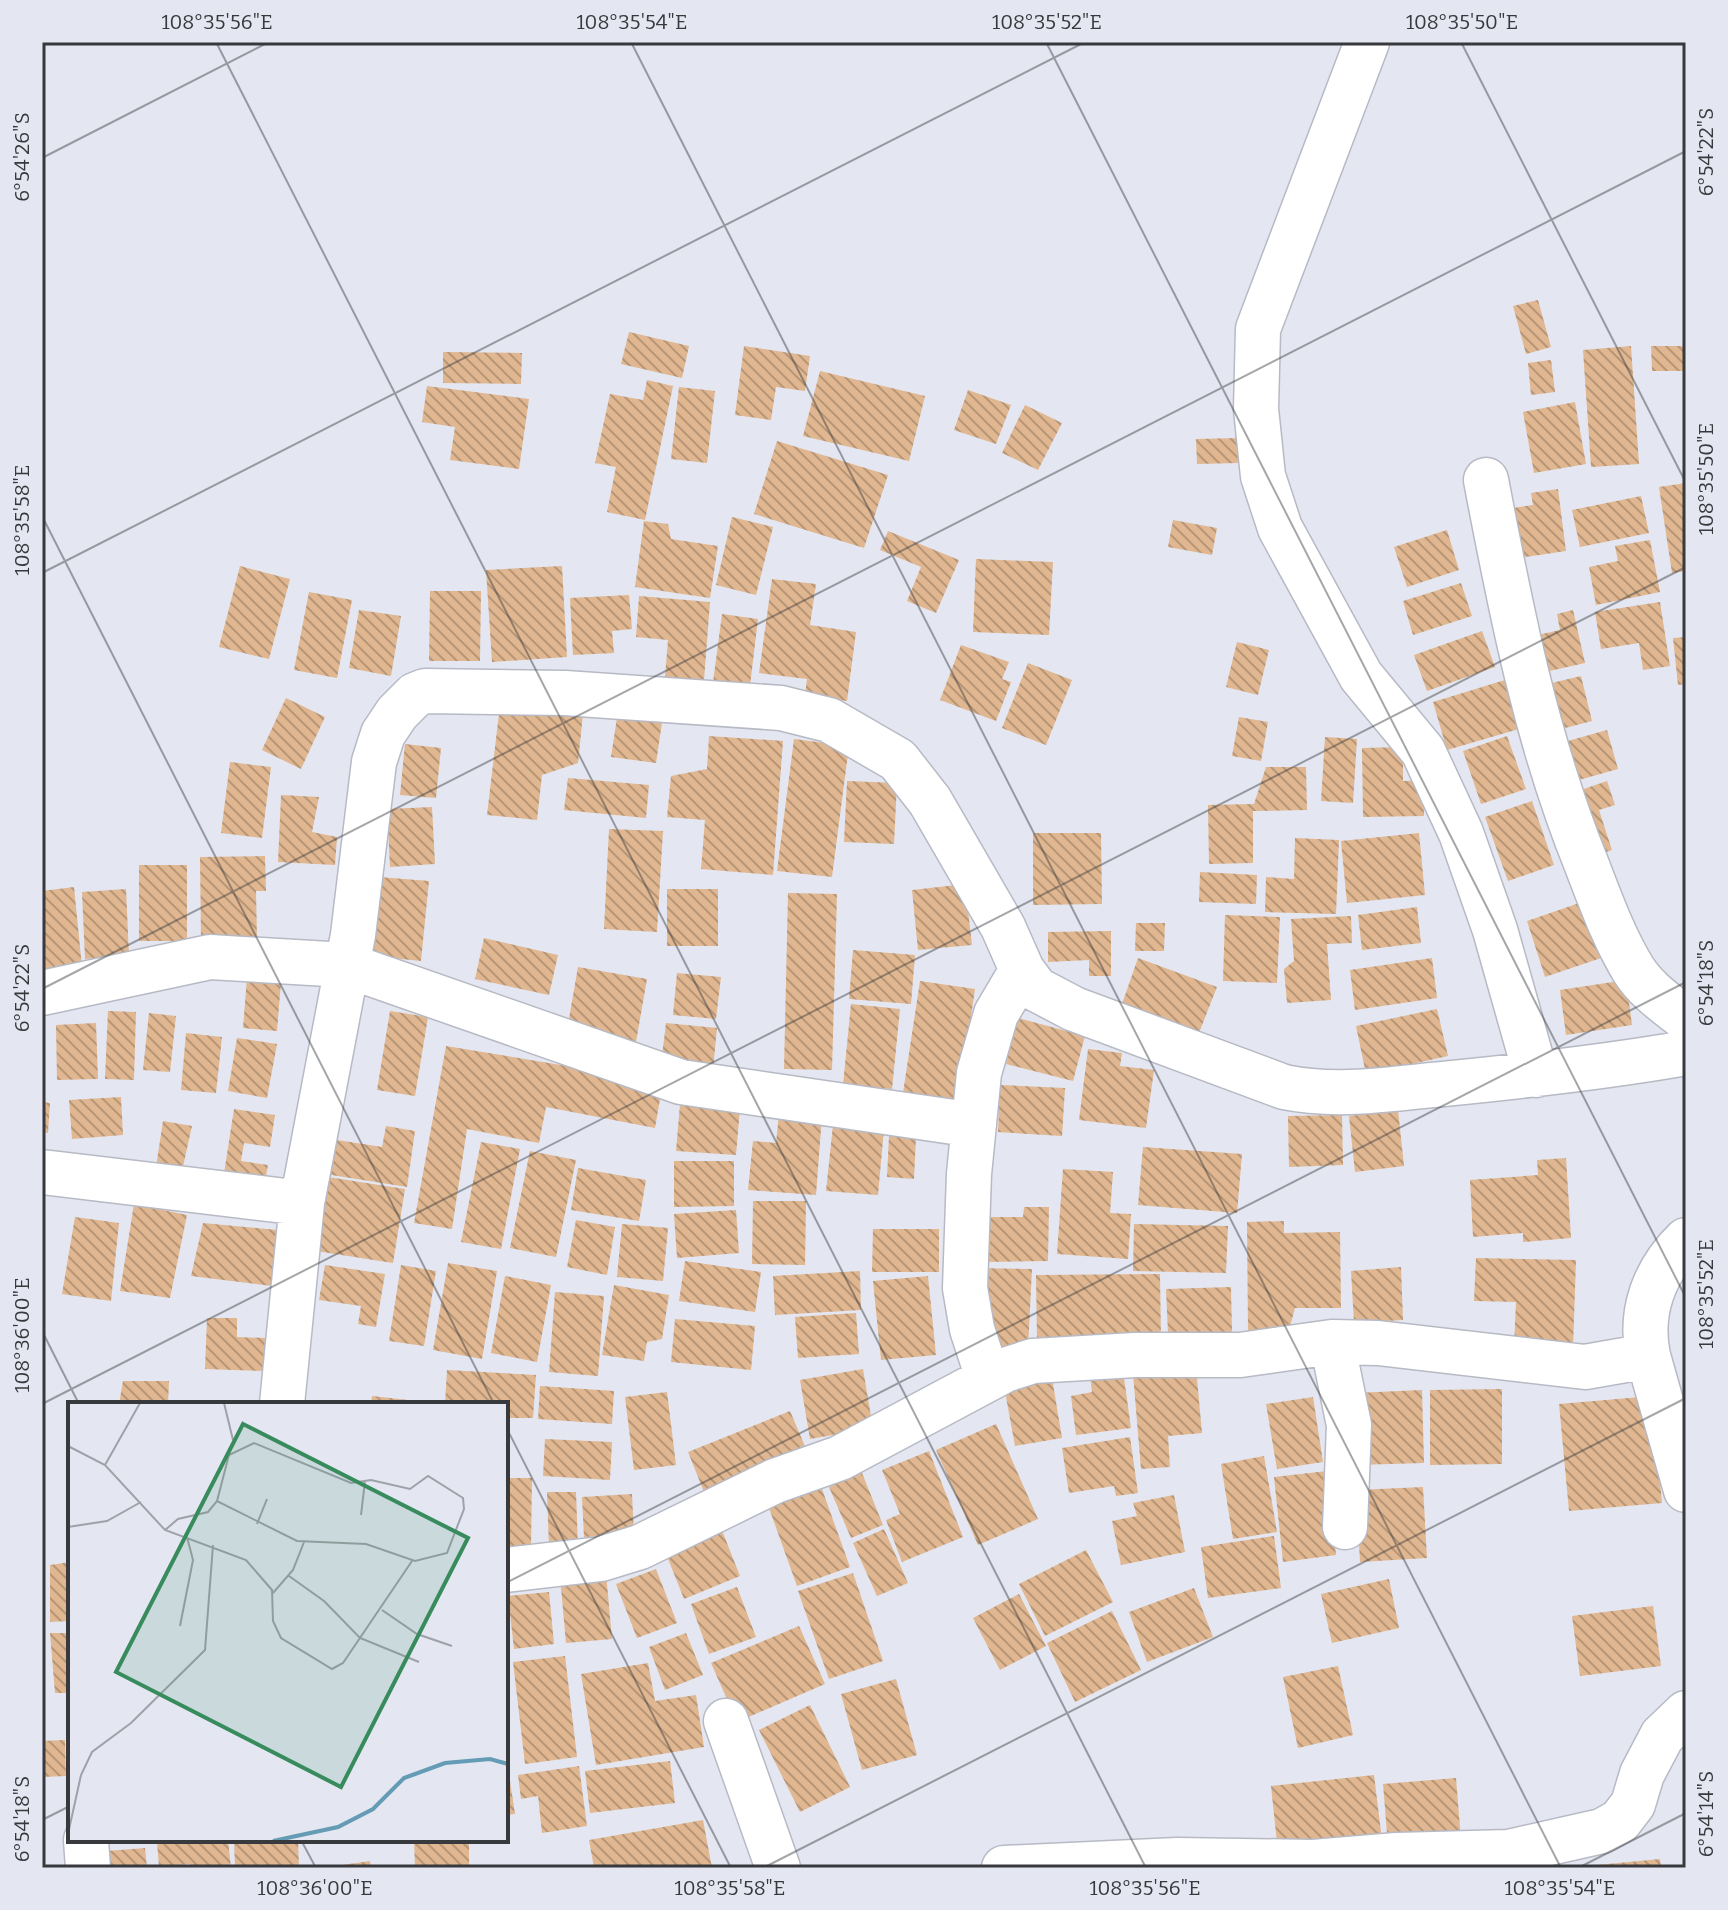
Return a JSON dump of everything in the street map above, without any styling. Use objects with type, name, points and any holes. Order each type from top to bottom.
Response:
[{"type":"street","points":[[1367,42],[1258,329],[1256,409],[1263,476],[1280,528],[1361,676],[1423,751],[1461,833],[1495,930],[1536,1075]]},
{"type":"street","points":[[1486,480],[1522,665],[1561,803],[1609,921],[1634,971],[1649,989],[1686,1019]]},
{"type":"street","points":[[282,1402],[302,1203],[346,965],[374,762],[383,734],[397,713],[415,695],[425,691],[565,693],[781,708],[829,720],[898,760],[930,801],[1003,927],[1022,970],[1036,989],[1074,1009],[1284,1087],[1318,1094],[1536,1075],[1686,1053]]},
{"type":"street","points":[[42,993],[210,957],[346,965],[681,1082],[974,1125]]},
{"type":"street","points":[[988,1378],[972,1329],[965,1288],[974,1125],[979,1073],[996,1014],[1022,970]]},
{"type":"street","points":[[42,1172],[302,1203]]},
{"type":"street","points":[[1686,1240],[1652,1286],[1646,1320],[1648,1356],[1686,1490]]},
{"type":"street","points":[[1332,1342],[1349,1425],[1345,1527]]},
{"type":"street","points":[[508,1570],[601,1559],[640,1547],[775,1481],[840,1458],[988,1378],[1033,1361],[1135,1355],[1240,1355],[1332,1342],[1378,1343],[1585,1367],[1648,1356]]},
{"type":"street","points":[[1004,1868],[1177,1860],[1313,1862],[1397,1855],[1509,1852],[1602,1831],[1620,1821],[1633,1804],[1642,1774],[1662,1736],[1686,1713]]},
{"type":"street","points":[[726,1721],[778,1868]]},
{"type":"street","points":[[86,1842],[88,1868]]},
{"type":"building","points":[[1538,300],[1551,347],[1526,354],[1513,306]]},
{"type":"building","points":[[629,332],[689,346],[682,378],[621,364]]},
{"type":"building","points":[[744,346],[810,356],[805,391],[776,387],[771,420],[735,415]]},
{"type":"building","points":[[1631,346],[1639,464],[1591,467],[1583,350]]},
{"type":"building","points":[[1651,346],[1686,346],[1686,371],[1652,371]]},
{"type":"building","points":[[443,352],[522,353],[521,384],[443,383]]},
{"type":"building","points":[[1551,360],[1555,392],[1531,395],[1528,363]]},
{"type":"building","points":[[820,371],[925,396],[909,461],[803,436]]},
{"type":"building","points":[[647,380],[673,386],[645,520],[607,512],[616,467],[595,463],[610,394],[643,400]]},
{"type":"building","points":[[427,386],[529,399],[519,469],[450,460],[455,427],[422,422]]},
{"type":"building","points":[[679,387],[715,391],[707,463],[671,459]]},
{"type":"building","points":[[968,390],[1011,405],[996,444],[954,430]]},
{"type":"building","points":[[1575,402],[1586,464],[1534,473],[1523,412]]},
{"type":"building","points":[[1025,405],[1062,423],[1038,470],[1002,453]]},
{"type":"building","points":[[1237,438],[1238,463],[1197,464],[1196,439]]},
{"type":"building","points":[[777,441],[888,475],[864,548],[754,514]]},
{"type":"building","points":[[1686,483],[1686,571],[1672,573],[1659,487]]},
{"type":"building","points":[[1558,489],[1566,551],[1505,560],[1499,510],[1533,505],[1531,493]]},
{"type":"building","points":[[1641,496],[1649,533],[1580,547],[1572,510]]},
{"type":"building","points":[[732,517],[773,527],[756,595],[716,585]]},
{"type":"building","points":[[1173,520],[1217,528],[1212,555],[1168,547]]},
{"type":"building","points":[[644,521],[668,524],[671,539],[718,546],[710,598],[635,587]]},
{"type":"building","points":[[1447,530],[1459,570],[1407,587],[1394,547]]},
{"type":"building","points":[[888,531],[959,560],[936,613],[907,601],[921,567],[880,550]]},
{"type":"building","points":[[1650,540],[1660,592],[1596,605],[1589,567],[1618,561],[1615,546]]},
{"type":"building","points":[[976,559],[1053,562],[1049,635],[973,632]]},
{"type":"building","points":[[240,566],[290,579],[269,659],[219,647]]},
{"type":"building","points":[[562,566],[567,657],[492,662],[486,570]]},
{"type":"building","points":[[772,579],[816,584],[810,625],[856,632],[847,701],[805,695],[807,679],[759,673]]},
{"type":"building","points":[[1461,583],[1472,616],[1413,635],[1403,601]]},
{"type":"building","points":[[430,591],[481,591],[480,661],[429,661]]},
{"type":"building","points":[[309,592],[352,600],[337,678],[294,670]]},
{"type":"building","points":[[629,595],[632,629],[612,631],[614,653],[573,655],[570,598]]},
{"type":"building","points":[[639,596],[710,602],[704,680],[665,677],[668,640],[636,637]]},
{"type":"building","points":[[1660,602],[1670,666],[1643,670],[1639,643],[1601,649],[1595,612]]},
{"type":"building","points":[[359,610],[401,616],[391,676],[349,668]]},
{"type":"building","points":[[1573,610],[1585,663],[1532,675],[1524,638],[1560,630],[1557,614]]},
{"type":"building","points":[[722,614],[758,619],[749,694],[712,690]]},
{"type":"building","points":[[1482,631],[1495,667],[1427,691],[1414,655]]},
{"type":"building","points":[[1686,637],[1686,684],[1678,685],[1673,638]]},
{"type":"building","points":[[1237,642],[1269,650],[1258,695],[1226,687]]},
{"type":"building","points":[[961,645],[1009,662],[1002,679],[1011,682],[996,721],[940,700]]},
{"type":"building","points":[[1028,663],[1072,680],[1046,745],[1002,728]]},
{"type":"building","points":[[1581,676],[1592,721],[1546,733],[1535,687]]},
{"type":"building","points":[[1505,680],[1519,729],[1447,750],[1433,702]]},
{"type":"building","points":[[286,698],[325,717],[301,769],[262,750]]},
{"type":"building","points":[[500,705],[583,714],[578,763],[542,775],[537,820],[487,815]]},
{"type":"building","points":[[618,711],[663,716],[656,763],[611,757]]},
{"type":"building","points":[[1239,717],[1268,722],[1261,761],[1232,756]]},
{"type":"building","points":[[1607,730],[1618,769],[1561,785],[1550,746]]},
{"type":"building","points":[[709,736],[783,741],[773,875],[701,869],[705,820],[667,817],[671,776],[707,769]]},
{"type":"building","points":[[1507,736],[1526,789],[1481,804],[1463,751]]},
{"type":"building","points":[[1325,737],[1357,739],[1353,803],[1321,801]]},
{"type":"building","points":[[794,739],[849,746],[832,877],[777,871]]},
{"type":"building","points":[[405,744],[441,748],[436,798],[400,795]]},
{"type":"building","points":[[1403,747],[1403,781],[1423,780],[1424,816],[1363,817],[1362,748]]},
{"type":"building","points":[[230,762],[271,767],[262,838],[221,833]]},
{"type":"building","points":[[1266,767],[1306,767],[1307,810],[1253,811],[1253,863],[1209,864],[1208,805],[1254,804]]},
{"type":"building","points":[[568,778],[649,785],[646,818],[564,810]]},
{"type":"building","points":[[847,781],[897,783],[894,844],[844,842]]},
{"type":"building","points":[[1607,781],[1615,805],[1599,810],[1612,850],[1590,858],[1569,794]]},
{"type":"building","points":[[281,795],[319,797],[312,832],[337,837],[335,865],[278,862]]},
{"type":"building","points":[[1532,801],[1554,865],[1508,881],[1485,817]]},
{"type":"building","points":[[432,807],[435,864],[390,867],[387,809]]},
{"type":"building","points":[[609,829],[663,831],[657,932],[604,929]]},
{"type":"building","points":[[1033,833],[1101,833],[1102,904],[1033,905]]},
{"type":"building","points":[[1419,833],[1425,895],[1347,903],[1341,841]]},
{"type":"building","points":[[1295,838],[1339,840],[1336,914],[1265,912],[1266,877],[1294,879]]},
{"type":"building","points":[[265,856],[266,891],[256,891],[257,939],[201,941],[200,857]]},
{"type":"building","points":[[139,865],[187,865],[187,941],[139,941]]},
{"type":"building","points":[[1200,872],[1257,875],[1256,904],[1199,902]]},
{"type":"building","points":[[379,877],[429,881],[421,961],[371,956]]},
{"type":"building","points":[[965,884],[972,945],[918,950],[912,890]]},
{"type":"building","points":[[74,887],[82,967],[42,971],[42,891]]},
{"type":"building","points":[[126,889],[129,956],[85,959],[82,892]]},
{"type":"building","points":[[667,889],[718,889],[718,946],[667,946]]},
{"type":"building","points":[[788,893],[837,894],[832,1070],[784,1069]]},
{"type":"building","points":[[1588,900],[1607,956],[1545,977],[1527,921]]},
{"type":"building","points":[[1417,907],[1421,943],[1362,950],[1358,915]]},
{"type":"building","points":[[1225,915],[1280,917],[1277,983],[1223,981]]},
{"type":"building","points":[[1351,916],[1352,943],[1327,944],[1331,1000],[1287,1003],[1284,969],[1294,961],[1291,919]]},
{"type":"building","points":[[1136,923],[1165,923],[1164,951],[1135,951]]},
{"type":"building","points":[[1111,931],[1111,976],[1089,976],[1089,960],[1048,962],[1048,932]]},
{"type":"building","points":[[484,938],[558,955],[549,995],[475,979]]},
{"type":"building","points":[[853,950],[915,955],[911,1004],[849,999]]},
{"type":"building","points":[[1138,958],[1217,987],[1199,1033],[1122,1004]]},
{"type":"building","points":[[1432,958],[1437,998],[1355,1010],[1350,970]]},
{"type":"building","points":[[578,967],[647,979],[636,1042],[567,1030]]},
{"type":"building","points":[[677,973],[721,977],[716,1019],[673,1015]]},
{"type":"building","points":[[247,978],[281,982],[277,1031],[243,1028]]},
{"type":"building","points":[[1626,980],[1632,1025],[1566,1035],[1560,990]]},
{"type":"building","points":[[920,981],[975,989],[957,1114],[901,1106]]},
{"type":"building","points":[[851,1004],[900,1009],[892,1089],[843,1085]]},
{"type":"building","points":[[1437,1009],[1448,1056],[1366,1074],[1356,1026]]},
{"type":"building","points":[[108,1011],[136,1012],[134,1080],[105,1079]]},
{"type":"building","points":[[390,1011],[428,1017],[415,1096],[377,1090]]},
{"type":"building","points":[[149,1013],[176,1016],[170,1072],[143,1070]]},
{"type":"building","points":[[1018,1018],[1085,1036],[1073,1081],[1006,1064]]},
{"type":"building","points":[[96,1023],[98,1079],[57,1080],[56,1025]]},
{"type":"building","points":[[666,1023],[717,1028],[713,1069],[661,1064]]},
{"type":"building","points":[[186,1033],[222,1037],[216,1093],[181,1090]]},
{"type":"building","points":[[237,1038],[277,1044],[267,1098],[228,1091]]},
{"type":"building","points":[[446,1046],[663,1082],[655,1128],[546,1107],[539,1143],[467,1129],[452,1229],[414,1223]]},
{"type":"building","points":[[1088,1049],[1122,1053],[1120,1066],[1154,1070],[1146,1128],[1079,1120]]},
{"type":"building","points":[[1000,1085],[1065,1088],[1062,1136],[998,1132]]},
{"type":"building","points":[[121,1097],[123,1135],[72,1139],[69,1100]]},
{"type":"building","points":[[42,1102],[50,1103],[48,1133],[42,1132]]},
{"type":"building","points":[[680,1104],[740,1108],[736,1155],[676,1151]]},
{"type":"building","points":[[234,1109],[275,1115],[270,1147],[244,1143],[241,1161],[268,1165],[264,1187],[223,1180]]},
{"type":"building","points":[[1398,1110],[1404,1166],[1355,1172],[1349,1116]]},
{"type":"building","points":[[779,1114],[822,1116],[816,1195],[748,1190],[753,1141],[776,1143]]},
{"type":"building","points":[[1342,1115],[1343,1165],[1289,1167],[1288,1116]]},
{"type":"building","points":[[163,1121],[192,1126],[182,1171],[156,1167]]},
{"type":"building","points":[[833,1125],[884,1129],[878,1195],[826,1191]]},
{"type":"building","points":[[386,1126],[415,1131],[407,1187],[325,1174],[331,1139],[382,1147]]},
{"type":"building","points":[[889,1136],[916,1137],[914,1179],[887,1177]]},
{"type":"building","points":[[481,1142],[520,1149],[501,1249],[461,1242]]},
{"type":"building","points":[[1143,1147],[1242,1154],[1237,1213],[1138,1205]]},
{"type":"building","points":[[530,1151],[576,1160],[556,1257],[510,1248]]},
{"type":"building","points":[[1566,1158],[1571,1238],[1523,1242],[1523,1233],[1473,1237],[1470,1180],[1538,1175],[1537,1160]]},
{"type":"building","points":[[674,1161],[734,1161],[734,1206],[674,1207]]},
{"type":"building","points":[[578,1168],[646,1180],[639,1221],[571,1210]]},
{"type":"building","points":[[1063,1169],[1113,1172],[1110,1213],[1131,1214],[1128,1259],[1057,1254]]},
{"type":"building","points":[[328,1177],[405,1189],[393,1263],[316,1251]]},
{"type":"building","points":[[753,1201],[806,1201],[805,1265],[752,1264]]},
{"type":"building","points":[[134,1204],[187,1215],[170,1298],[120,1291]]},
{"type":"building","points":[[1024,1207],[1049,1207],[1048,1261],[984,1262],[985,1217],[1023,1217]]},
{"type":"building","points":[[736,1210],[739,1253],[677,1258],[674,1214]]},
{"type":"building","points":[[75,1217],[119,1223],[111,1301],[62,1294]]},
{"type":"building","points":[[576,1220],[615,1227],[607,1275],[567,1267]]},
{"type":"building","points":[[1284,1221],[1284,1233],[1340,1232],[1341,1308],[1295,1308],[1289,1330],[1248,1331],[1247,1222]]},
{"type":"building","points":[[203,1223],[287,1231],[280,1287],[191,1276]]},
{"type":"building","points":[[622,1224],[668,1228],[663,1281],[617,1277]]},
{"type":"building","points":[[1134,1224],[1228,1226],[1226,1273],[1133,1271]]},
{"type":"building","points":[[873,1229],[939,1229],[939,1272],[872,1272]]},
{"type":"building","points":[[1476,1258],[1576,1260],[1573,1348],[1514,1346],[1516,1302],[1474,1301]]},
{"type":"building","points":[[685,1261],[761,1272],[755,1312],[679,1301]]},
{"type":"building","points":[[448,1263],[497,1271],[482,1359],[433,1350]]},
{"type":"building","points":[[325,1265],[385,1274],[376,1327],[358,1324],[361,1306],[319,1300]]},
{"type":"building","points":[[401,1265],[436,1271],[424,1346],[389,1341]]},
{"type":"building","points":[[1401,1267],[1403,1320],[1354,1323],[1351,1271]]},
{"type":"building","points":[[975,1268],[1032,1269],[1028,1349],[986,1348]]},
{"type":"building","points":[[860,1271],[861,1310],[775,1315],[773,1276]]},
{"type":"building","points":[[1160,1274],[1161,1340],[1037,1341],[1036,1275]]},
{"type":"building","points":[[505,1276],[551,1285],[537,1362],[491,1353]]},
{"type":"building","points":[[928,1276],[936,1355],[881,1360],[873,1281]]},
{"type":"building","points":[[614,1285],[669,1295],[662,1339],[647,1342],[644,1361],[602,1355]]},
{"type":"building","points":[[1231,1287],[1232,1332],[1168,1334],[1166,1289]]},
{"type":"building","points":[[555,1292],[604,1296],[598,1376],[549,1372]]},
{"type":"building","points":[[856,1313],[859,1354],[798,1358],[795,1317]]},
{"type":"building","points":[[207,1318],[237,1318],[237,1337],[265,1338],[265,1371],[205,1369]]},
{"type":"building","points":[[675,1319],[755,1326],[751,1370],[671,1362]]},
{"type":"building","points":[[1196,1368],[1202,1433],[1168,1436],[1170,1467],[1141,1469],[1133,1374]]},
{"type":"building","points":[[863,1369],[873,1428],[810,1439],[800,1380]]},
{"type":"building","points":[[447,1370],[536,1375],[533,1418],[508,1418],[508,1402],[445,1402]]},
{"type":"building","points":[[1123,1371],[1131,1428],[1076,1435],[1071,1396],[1092,1392],[1090,1376]]},
{"type":"building","points":[[1052,1378],[1062,1438],[1015,1446],[1004,1386]]},
{"type":"building","points":[[123,1381],[169,1381],[168,1402],[119,1402]]},
{"type":"building","points":[[540,1386],[614,1391],[612,1424],[538,1419]]},
{"type":"building","points":[[1502,1389],[1502,1464],[1430,1465],[1430,1390]]},
{"type":"building","points":[[1422,1390],[1424,1463],[1356,1465],[1355,1393]]},
{"type":"building","points":[[667,1392],[676,1465],[634,1470],[625,1397]]},
{"type":"building","points":[[372,1396],[426,1402],[371,1402]]},
{"type":"building","points":[[1652,1396],[1662,1503],[1569,1511],[1559,1404]]},
{"type":"building","points":[[1313,1397],[1323,1462],[1277,1469],[1266,1404]]},
{"type":"building","points":[[790,1411],[807,1451],[704,1492],[688,1452]]},
{"type":"building","points":[[996,1424],[1038,1519],[978,1545],[936,1450]]},
{"type":"building","points":[[1130,1437],[1138,1493],[1116,1496],[1114,1486],[1069,1493],[1062,1448]]},
{"type":"building","points":[[545,1439],[612,1442],[610,1480],[543,1476]]},
{"type":"building","points":[[929,1451],[963,1537],[902,1562],[886,1520],[900,1514],[882,1470]]},
{"type":"building","points":[[1264,1456],[1277,1532],[1233,1539],[1221,1464]]},
{"type":"building","points":[[1327,1471],[1336,1555],[1283,1562],[1274,1477]]},
{"type":"building","points":[[862,1473],[883,1525],[851,1538],[829,1487]]},
{"type":"building","points":[[508,1478],[532,1478],[531,1547],[508,1547]]},
{"type":"building","points":[[818,1478],[850,1567],[797,1586],[765,1497]]},
{"type":"building","points":[[1423,1487],[1427,1558],[1360,1562],[1356,1490]]},
{"type":"building","points":[[547,1492],[576,1492],[578,1547],[549,1548]]},
{"type":"building","points":[[632,1494],[634,1535],[584,1537],[582,1497]]},
{"type":"building","points":[[1174,1495],[1185,1552],[1121,1565],[1112,1521],[1137,1516],[1133,1503]]},
{"type":"building","points":[[721,1528],[740,1576],[684,1599],[665,1551]]},
{"type":"building","points":[[884,1529],[908,1583],[877,1596],[853,1543]]},
{"type":"building","points":[[1274,1536],[1281,1588],[1208,1598],[1201,1547]]},
{"type":"building","points":[[1086,1550],[1113,1602],[1045,1636],[1019,1584]]},
{"type":"building","points":[[68,1562],[68,1621],[50,1622],[50,1565]]},
{"type":"building","points":[[656,1569],[677,1623],[637,1638],[616,1584]]},
{"type":"building","points":[[606,1573],[612,1639],[566,1643],[560,1577]]},
{"type":"building","points":[[853,1573],[883,1661],[829,1679],[798,1591]]},
{"type":"building","points":[[1389,1579],[1399,1628],[1332,1643],[1321,1594]]},
{"type":"building","points":[[737,1587],[756,1637],[709,1654],[691,1604]]},
{"type":"building","points":[[1194,1588],[1213,1637],[1147,1662],[1129,1612]]},
{"type":"building","points":[[549,1592],[554,1644],[514,1649],[508,1596]]},
{"type":"building","points":[[1019,1594],[1046,1646],[1000,1670],[973,1618]]},
{"type":"building","points":[[1653,1606],[1661,1666],[1580,1676],[1572,1616]]},
{"type":"building","points":[[1112,1611],[1141,1670],[1075,1702],[1047,1643]]},
{"type":"building","points":[[799,1626],[825,1684],[737,1722],[711,1663]]},
{"type":"building","points":[[50,1633],[68,1633],[68,1693],[55,1693]]},
{"type":"building","points":[[686,1633],[703,1675],[665,1690],[649,1647]]},
{"type":"building","points":[[565,1656],[577,1757],[525,1764],[513,1662]]},
{"type":"building","points":[[648,1663],[655,1701],[696,1695],[704,1747],[596,1765],[581,1674]]},
{"type":"building","points":[[1338,1666],[1353,1735],[1298,1748],[1283,1677]]},
{"type":"building","points":[[896,1679],[917,1755],[862,1770],[841,1694]]},
{"type":"building","points":[[810,1705],[850,1787],[800,1812],[759,1730]]},
{"type":"building","points":[[65,1740],[66,1776],[42,1777],[42,1741]]},
{"type":"building","points":[[670,1761],[675,1803],[590,1813],[585,1771]]},
{"type":"building","points":[[579,1766],[587,1826],[542,1833],[538,1796],[521,1799],[518,1775]]},
{"type":"building","points":[[1374,1775],[1382,1840],[1278,1852],[1271,1786]]},
{"type":"building","points":[[1456,1778],[1461,1840],[1388,1845],[1383,1784]]},
{"type":"building","points":[[508,1781],[510,1781],[515,1814],[508,1815]]},
{"type":"building","points":[[703,1820],[712,1868],[594,1868],[589,1840]]},
{"type":"building","points":[[157,1842],[228,1842],[231,1868],[191,1868],[190,1864],[159,1867]]},
{"type":"building","points":[[234,1842],[298,1842],[299,1868],[235,1868]]},
{"type":"building","points":[[414,1842],[469,1842],[469,1868],[415,1868]]},
{"type":"building","points":[[145,1848],[147,1868],[108,1868],[107,1851]]},
{"type":"building","points":[[1660,1859],[1661,1868],[1598,1868],[1597,1865]]},
{"type":"building","points":[[370,1861],[371,1868],[335,1868],[335,1866]]}]
